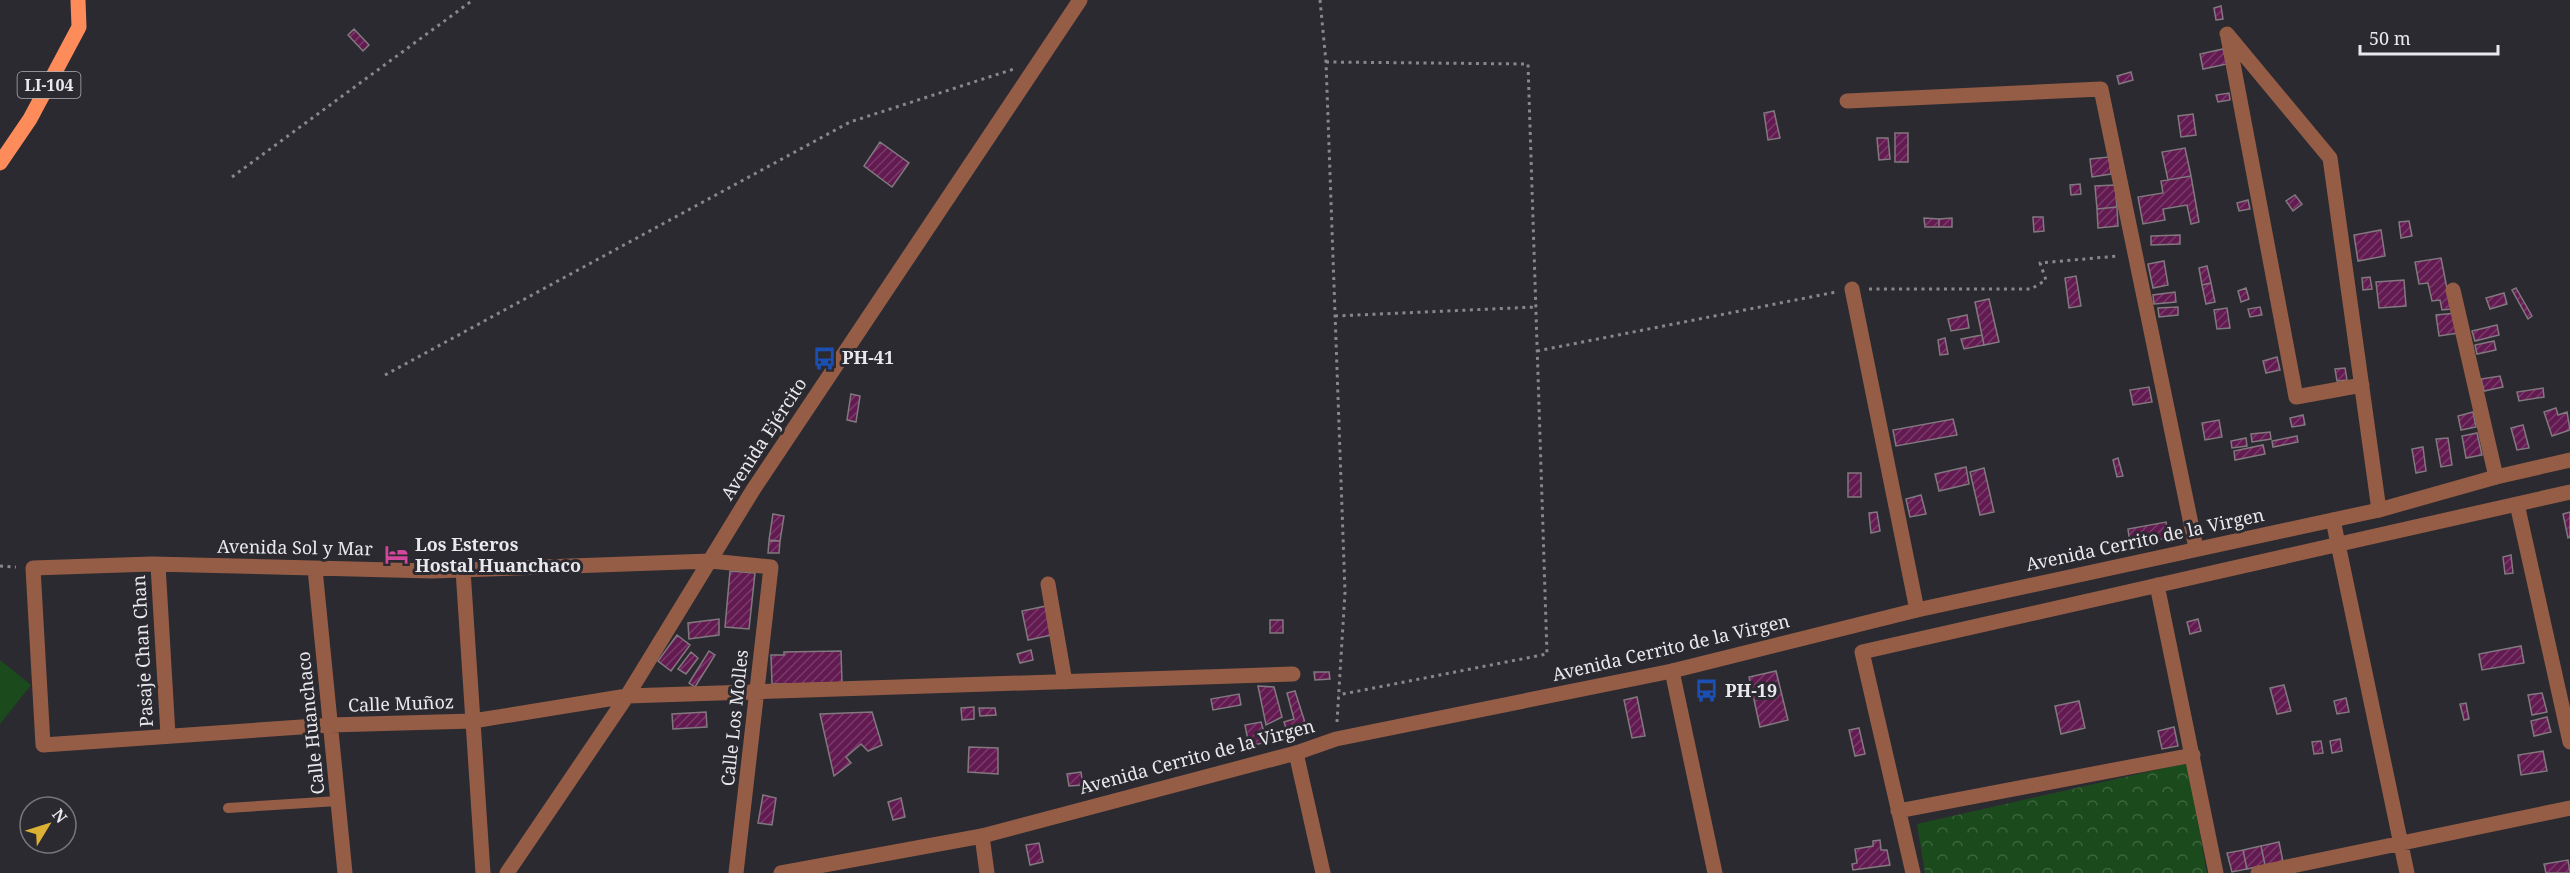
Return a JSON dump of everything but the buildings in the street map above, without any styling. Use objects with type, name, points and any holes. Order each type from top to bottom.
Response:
[{"type":"main road","name":"LI-104","points":[[0,163],[30,119],[79,27],[78,0]]},
{"type":"street","name":"Avenida Ejército","points":[[507,873],[627,696],[753,490],[1080,0]]},
{"type":"street","points":[[2362,385],[2296,397],[2227,34],[2330,159],[2362,385],[2379,510]]},
{"type":"street","points":[[1847,101],[2101,89],[2196,548]]},
{"type":"street","points":[[1852,289],[1917,610]]},
{"type":"street","points":[[2452,290],[2496,477]]},
{"type":"street","name":"Avenida Cerrito de la Virgen","points":[[781,873],[982,836],[1296,753],[1336,739],[1672,671],[1917,610],[2379,510],[2496,477],[2570,460]]},
{"type":"street","points":[[1913,873],[1862,652],[2570,492]]},
{"type":"street","points":[[2517,504],[2563,675],[2570,742]]},
{"type":"street","points":[[2333,520],[2407,873]]},
{"type":"street","name":"Avenida Sol y Mar","points":[[44,745],[33,568],[158,565],[463,570],[710,561],[771,567]]},
{"type":"street","name":"Pasaje Chan Chan","points":[[158,565],[168,735]]},
{"type":"street","name":"Calle Los Molles","points":[[736,873],[771,567]]},
{"type":"street","name":"Calle Huanchaco","points":[[315,569],[345,873]]},
{"type":"street","points":[[463,570],[483,873]]},
{"type":"street","points":[[1048,584],[1065,682]]},
{"type":"street","points":[[2157,585],[2216,873]]},
{"type":"street","points":[[1672,671],[1715,873]]},
{"type":"street","name":"Calle Muñoz","points":[[44,745],[330,725],[473,721],[627,696],[1293,674]]},
{"type":"street","points":[[1296,753],[1323,873]]},
{"type":"street","points":[[1898,812],[2193,755]]},
{"type":"street","points":[[2258,873],[2570,808]]},
{"type":"street","points":[[982,836],[987,873]]},
{"type":"lane","points":[[228,808],[338,801]]},
{"type":"path","points":[[232,177],[473,0]]},
{"type":"path","points":[[1320,0],[1326,62],[1345,592],[1336,739]]},
{"type":"path","points":[[385,375],[850,122],[1039,61]]},
{"type":"path","points":[[1326,62],[1528,64],[1547,654],[1338,695]]},
{"type":"path","points":[[1335,316],[1536,307]]},
{"type":"green space","points":[[0,660],[31,685],[0,724]]},
{"type":"green space","points":[[2187,763],[2207,873],[1925,873],[1917,824]]},
{"type":"place","name":"PH-41","points":[[824,358]]},
{"type":"place","name":"Los Esteros Hostal Huanchaco","points":[[397,555]]},
{"type":"place","name":"PH-19","points":[[1707,691]]}]
